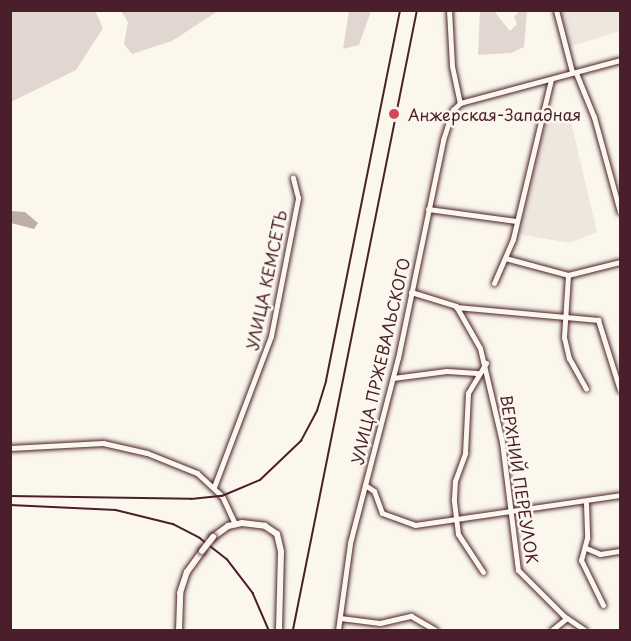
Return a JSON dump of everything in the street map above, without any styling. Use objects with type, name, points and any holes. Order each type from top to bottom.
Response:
[{"type":"main road","points":[[179,630],[180,593],[187,572],[213,537],[235,524],[265,526],[279,538],[279,630]]},
{"type":"street","points":[[449,10],[452,66],[460,103],[621,60]]},
{"type":"street","points":[[556,10],[574,72],[594,117],[621,212]]},
{"type":"street","points":[[494,283],[506,258],[551,80]]},
{"type":"street","name":"УЛИЦА ПРЖЕВАЛЬСКОГО","points":[[338,630],[350,543],[393,378],[448,120],[460,103]]},
{"type":"street","name":"УЛИЦА КЕМСЕТЬ","points":[[212,486],[271,336],[298,198],[294,178]]},
{"type":"street","points":[[428,209],[516,221]]},
{"type":"street","points":[[506,258],[527,267],[568,275],[621,262]]},
{"type":"street","points":[[568,275],[564,315],[569,358],[586,389]]},
{"type":"street","points":[[411,292],[456,307],[564,315],[598,320],[621,390]]},
{"type":"street","name":"ВЕРХНИЙ ПЕРЕУЛОК","points":[[456,307],[486,363],[518,570],[567,618],[585,630]]},
{"type":"street","points":[[483,572],[458,534],[455,481],[465,453],[468,393],[477,373],[486,363]]},
{"type":"street","points":[[393,378],[447,371],[477,373]]},
{"type":"street","points":[[10,448],[117,445],[190,469],[212,486],[235,524]]},
{"type":"street","points":[[365,485],[374,491],[382,513],[392,519],[415,525],[586,503],[621,495]]},
{"type":"street","points":[[586,503],[586,548],[581,560],[603,605]]},
{"type":"street","points":[[586,548],[600,554],[621,551]]},
{"type":"street","points":[[339,618],[380,623],[411,616],[435,630]]},
{"type":"street","points":[[552,630],[567,618]]},
{"type":"shaded area","points":[[11,10],[95,11],[103,28],[76,70],[11,102]]},
{"type":"shaded area","points":[[121,11],[218,11],[172,41],[132,54],[124,44],[128,22]]},
{"type":"shaded area","points":[[349,11],[371,11],[359,45],[343,49]]},
{"type":"shaded area","points":[[480,11],[494,11],[510,31],[517,24],[514,17],[519,11],[527,11],[524,47],[511,53],[478,55]]},
{"type":"shaded area","points":[[560,11],[620,11],[620,31],[569,47]]},
{"type":"shaded area","points":[[547,116],[571,122],[597,232],[569,243],[519,234]]},
{"type":"shaded area","points":[[11,211],[25,212],[38,223],[34,229],[11,223]]},
{"type":"railway","points":[[10,496],[191,499],[222,496],[260,480],[301,441],[317,411],[326,381],[400,10]]},
{"type":"railway","points":[[293,630],[417,10]]},
{"type":"railway","points":[[10,505],[116,510],[173,524],[200,538],[227,559],[253,593],[269,630]]},
{"type":"place","name":"Анжерская-Западная","points":[[394,114]]}]
